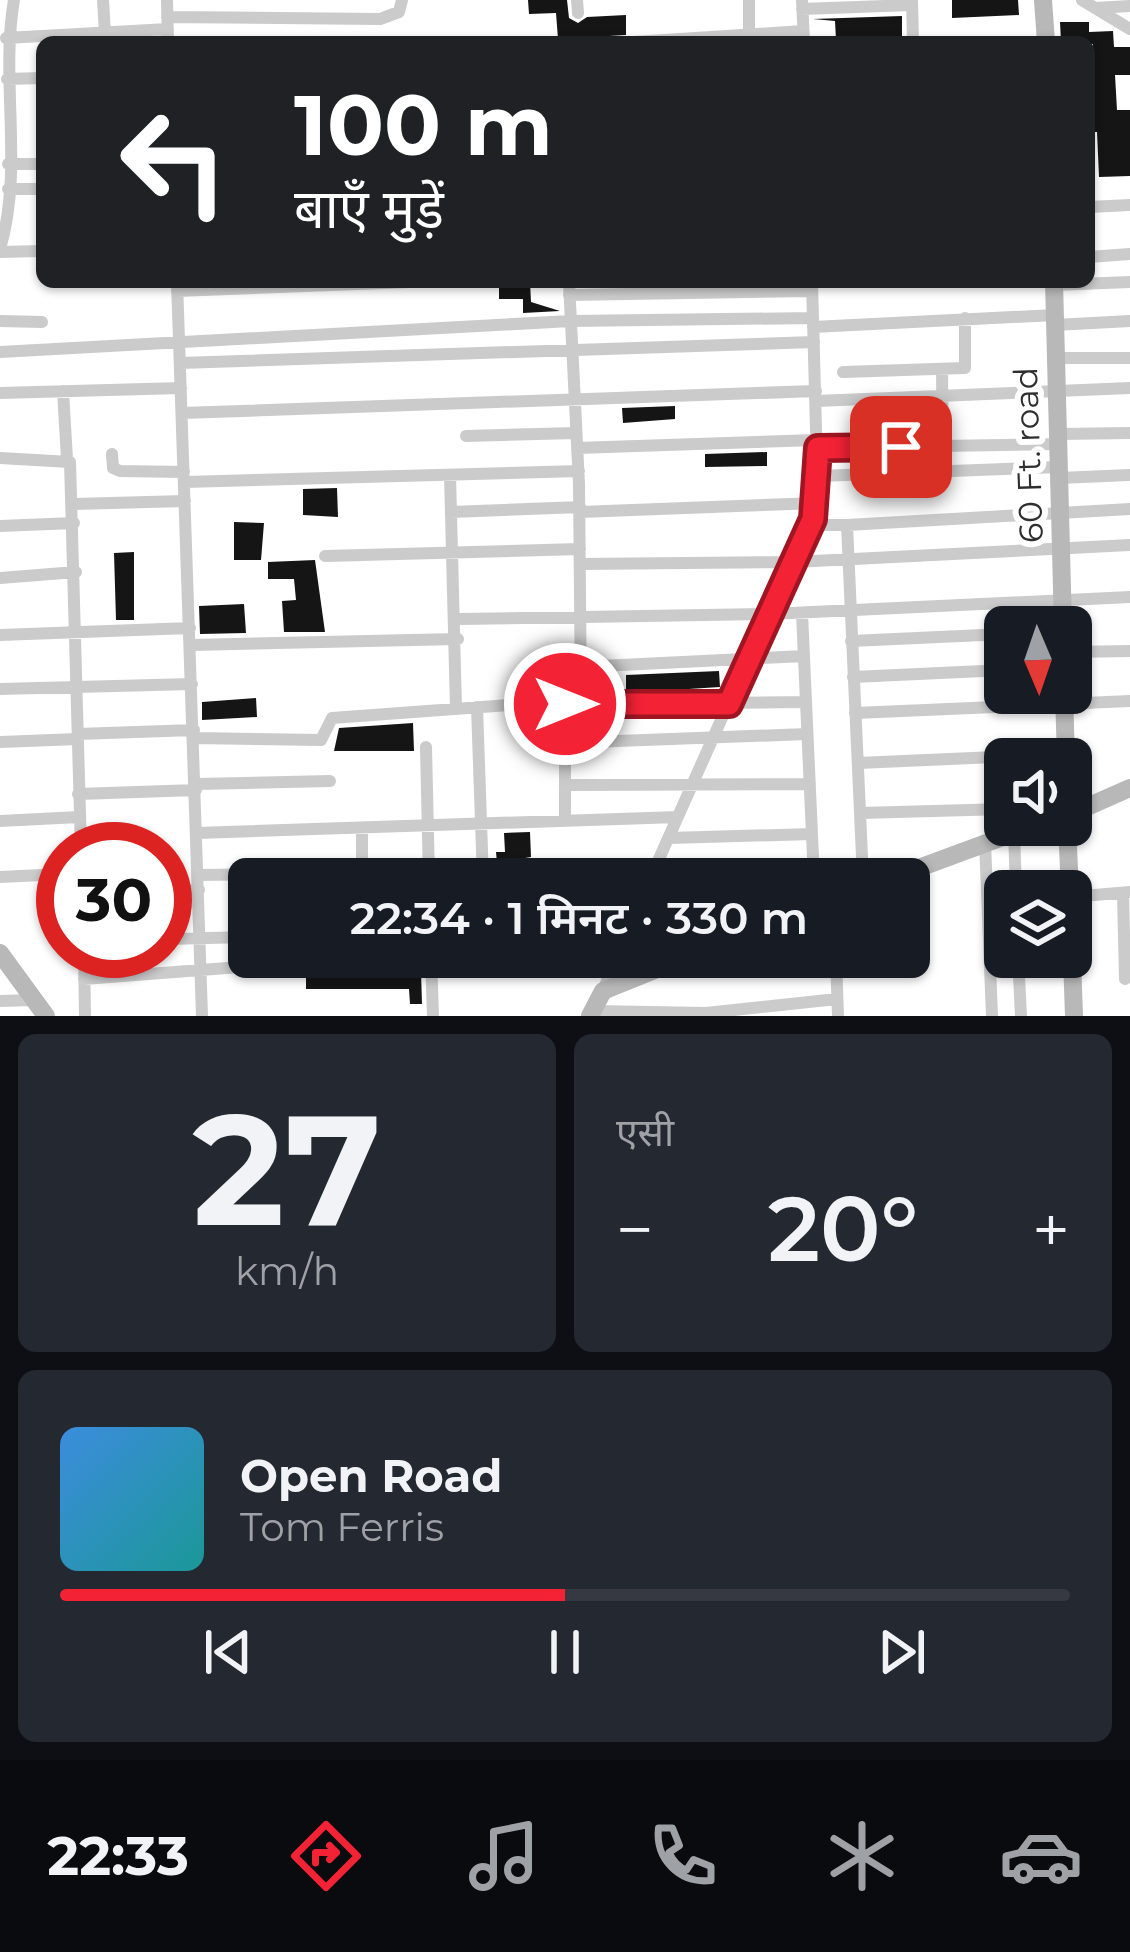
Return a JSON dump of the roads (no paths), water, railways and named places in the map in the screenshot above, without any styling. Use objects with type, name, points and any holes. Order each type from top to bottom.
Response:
[{"type":"street","points":[[14,0],[6,38],[8,189],[0,250],[36,251]]},
{"type":"street","points":[[103,0],[105,33]]},
{"type":"street","points":[[167,0],[168,29]]},
{"type":"street","points":[[46,36],[380,19],[399,12],[401,0]]},
{"type":"street","points":[[748,0],[749,34]]},
{"type":"street","points":[[1043,0],[1046,36]]},
{"type":"street","points":[[1082,0],[1130,29]]},
{"type":"street","points":[[803,36],[802,4],[912,2],[914,36]]},
{"type":"street","points":[[1095,8],[1130,6]]},
{"type":"street","points":[[6,38],[36,36]]},
{"type":"street","points":[[720,36],[785,36]]},
{"type":"street","points":[[7,79],[36,78]]},
{"type":"street","points":[[8,164],[36,164]]},
{"type":"street","points":[[8,189],[36,189]]},
{"type":"street","points":[[1095,207],[1130,205]]},
{"type":"street","points":[[1095,257],[1130,254]]},
{"type":"street","points":[[1095,282],[1130,282]]},
{"type":"street","points":[[177,288],[202,1016]]},
{"type":"street","points":[[569,288],[579,471],[581,705]]},
{"type":"street","points":[[660,858],[818,503],[812,288]]},
{"type":"street","name":"60 Ft. road","points":[[1054,288],[1062,606]]},
{"type":"street","points":[[843,372],[965,368],[964,318]]},
{"type":"street","points":[[0,321],[42,322]]},
{"type":"street","points":[[0,352],[570,321],[1130,321]]},
{"type":"street","points":[[180,362],[814,342]]},
{"type":"street","points":[[1056,358],[1130,358]]},
{"type":"street","points":[[942,369],[943,471]]},
{"type":"street","points":[[0,393],[181,388]]},
{"type":"street","points":[[182,412],[574,399],[943,399],[1130,388]]},
{"type":"street","points":[[63,391],[74,504],[79,822]]},
{"type":"street","points":[[466,436],[577,433]]},
{"type":"street","points":[[578,448],[942,446],[1130,433]]},
{"type":"street","points":[[112,454],[113,468],[120,471],[184,477],[579,471]]},
{"type":"street","points":[[0,458],[67,459]]},
{"type":"street","points":[[819,476],[943,471],[1130,475]]},
{"type":"street","points":[[450,475],[458,619],[456,709]]},
{"type":"street","points":[[74,504],[185,501]]},
{"type":"street","points":[[452,512],[818,503]]},
{"type":"street","points":[[810,525],[1130,509]]},
{"type":"street","points":[[0,526],[74,524]]},
{"type":"street","points":[[847,525],[862,858]]},
{"type":"street","points":[[325,556],[453,553],[794,562],[1130,544]]},
{"type":"street","points":[[0,578],[76,572]]},
{"type":"street","points":[[458,619],[802,613],[850,606],[1130,597]]},
{"type":"street","points":[[802,613],[813,858]]},
{"type":"street","points":[[0,635],[190,628]]},
{"type":"street","points":[[851,641],[984,635]]},
{"type":"street","points":[[192,645],[458,639]]},
{"type":"street","points":[[1092,651],[1130,650]]},
{"type":"street","points":[[580,667],[804,656]]},
{"type":"street","points":[[854,677],[984,671]]},
{"type":"street","points":[[0,689],[192,684]]},
{"type":"street","points":[[1092,699],[1130,701]]},
{"type":"street","points":[[0,742],[194,734],[321,740],[332,718],[565,704],[806,702]]},
{"type":"street","points":[[565,704],[566,821]]},
{"type":"street","points":[[855,713],[984,704]]},
{"type":"street","points":[[477,707],[483,858]]},
{"type":"street","points":[[564,743],[807,734]]},
{"type":"street","points":[[426,747],[429,858]]},
{"type":"street","points":[[858,764],[984,760]]},
{"type":"street","points":[[78,794],[329,781]]},
{"type":"street","points":[[567,785],[810,784]]},
{"type":"street","points":[[1092,805],[1130,788]]},
{"type":"street","points":[[861,813],[984,810]]},
{"type":"street","points":[[0,821],[79,817]]},
{"type":"street","points":[[197,833],[678,818]]},
{"type":"street","points":[[362,829],[362,858]]},
{"type":"street","points":[[669,838],[812,834]]},
{"type":"street","points":[[930,863],[984,842]]},
{"type":"street","points":[[985,846],[992,1016]]},
{"type":"street","points":[[0,877],[36,875]]},
{"type":"street","points":[[192,885],[228,882]]},
{"type":"street","points":[[1092,893],[1127,892],[1125,979]]},
{"type":"street","points":[[192,939],[228,938]]},
{"type":"street","points":[[2,959],[40,1008]]},
{"type":"street","points":[[85,1016],[84,979],[228,970]]},
{"type":"street","points":[[432,978],[433,1016]]},
{"type":"street","points":[[608,978],[591,1014],[706,1013],[837,999]]},
{"type":"street","points":[[603,991],[636,978]]},
{"type":"street","points":[[836,978],[838,1016]]},
{"type":"street","points":[[1019,978],[1021,1016]]},
{"type":"street","points":[[1073,978],[1074,1016]]},
{"type":"street","points":[[0,1001],[40,1008]]}]
